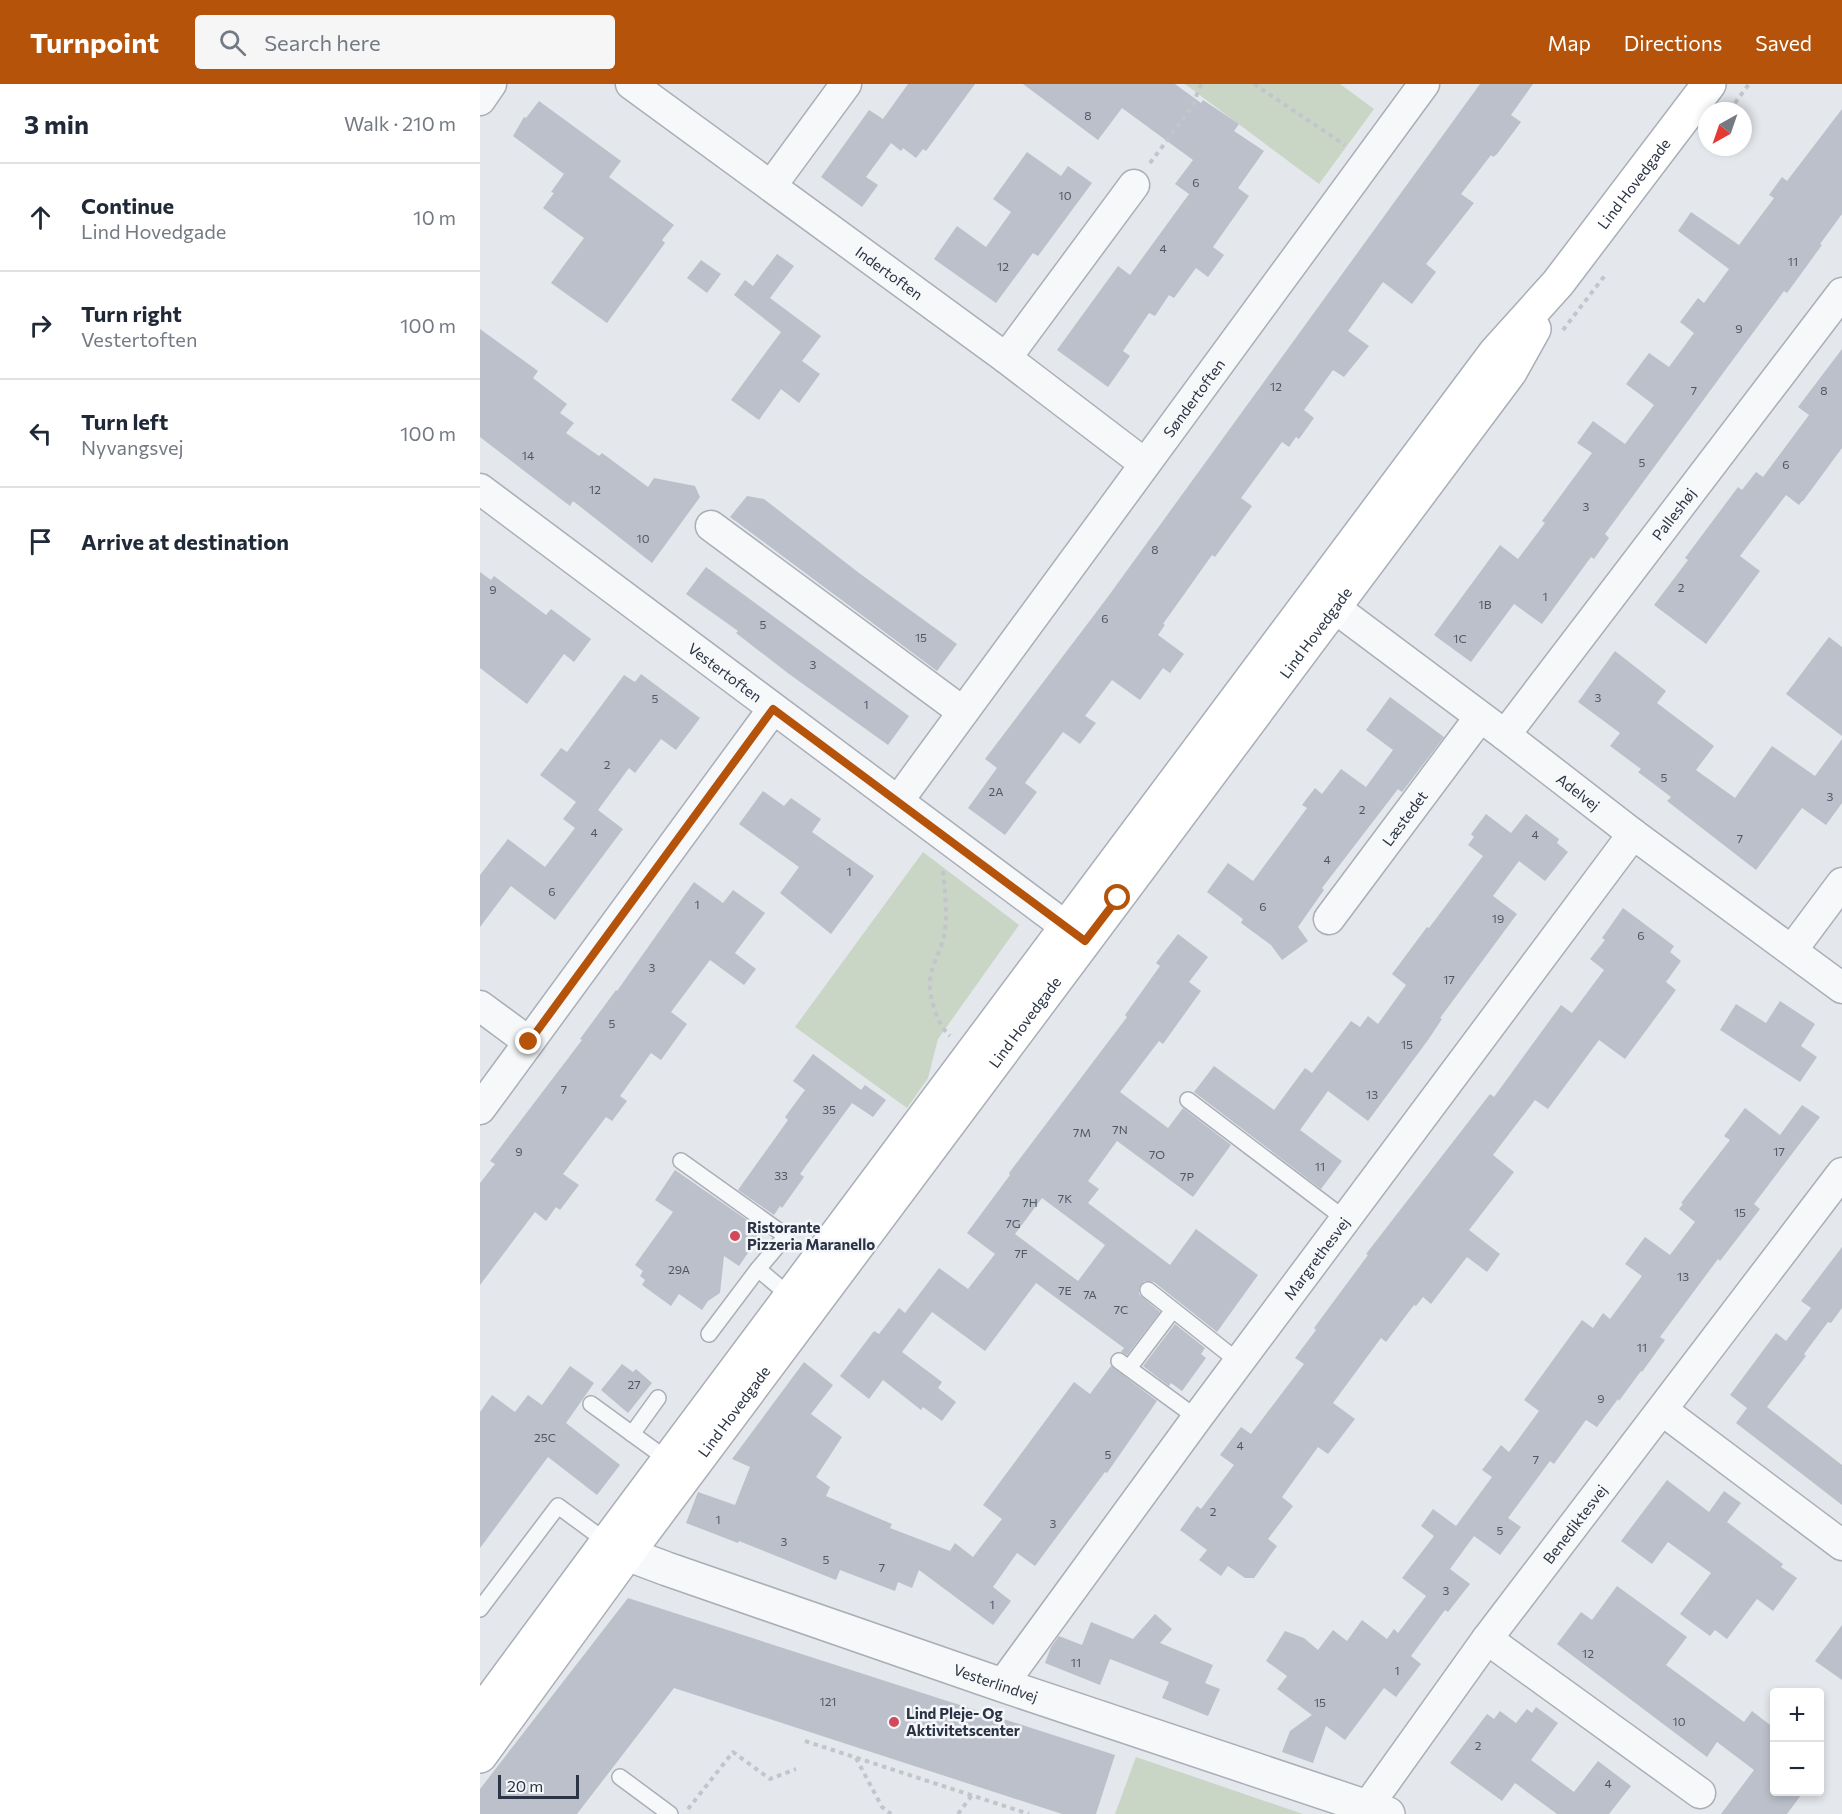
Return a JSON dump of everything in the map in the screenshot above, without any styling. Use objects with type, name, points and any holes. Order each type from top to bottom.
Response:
[{"type":"main road","name":"Lind Hovedgade","points":[[480,1714],[617,1548],[1325,600],[1510,372],[1558,283],[1709,84]]},
{"type":"main road","name":"Lind Hovedgade","points":[[480,1756],[617,1548],[668,1460],[971,1054],[1076,934]]},
{"type":"street","points":[[480,100],[491,84]]},
{"type":"street","name":"Indertoften","points":[[631,84],[1006,358],[1145,464]]},
{"type":"street","points":[[771,186],[846,84]]},
{"type":"street","name":"Søndertoften","points":[[898,801],[1424,84]]},
{"type":"street","points":[[1006,358],[1134,185]]},
{"type":"street","name":"Palleshøj","points":[[1505,735],[1842,293]]},
{"type":"street","name":"Vestertoften","points":[[480,489],[1076,934]]},
{"type":"street","points":[[711,526],[963,712]]},
{"type":"street","name":"Adelvej","points":[[1325,600],[1633,834],[1842,988]]},
{"type":"street","points":[[480,1109],[773,709]]},
{"type":"street","name":"Læstedet","points":[[1329,919],[1480,717]]},
{"type":"street","name":"Margrethesvej","points":[[1002,1685],[1197,1418],[1633,834]]},
{"type":"street","points":[[1792,950],[1842,883]]},
{"type":"street","points":[[480,1006],[529,1042]]},
{"type":"street","name":"Benediktesvej","points":[[1378,1810],[1487,1639],[1662,1410],[1837,1189]]},
{"type":"street","points":[[1662,1410],[1842,1545]]},
{"type":"street","name":"Vesterlindvej","points":[[617,1548],[1002,1685],[1378,1810]]},
{"type":"street","points":[[1487,1639],[1700,1793]]},
{"type":"lane","points":[[1188,1100],[1346,1219]]},
{"type":"lane","points":[[681,1161],[786,1236],[709,1334]]},
{"type":"lane","points":[[758,1269],[790,1296]]},
{"type":"lane","points":[[1148,1290],[1239,1362]]},
{"type":"lane","points":[[1173,1310],[1124,1365],[1197,1418]]},
{"type":"lane","points":[[632,1434],[658,1398]]},
{"type":"lane","points":[[591,1404],[668,1460]]},
{"type":"lane","points":[[480,1609],[558,1506],[617,1548]]},
{"type":"lane","points":[[620,1777],[670,1814]]},
{"type":"path","points":[[1134,185],[1192,107],[1201,84]]},
{"type":"path","points":[[1254,84],[1368,160]]},
{"type":"path","points":[[1736,102],[1749,84]]},
{"type":"path","points":[[938,831],[945,896],[944,934],[930,980],[935,1012],[942,1029],[971,1054]]},
{"type":"path","points":[[805,1741],[1029,1814]]},
{"type":"path","points":[[684,1814],[733,1752],[770,1779],[796,1769]]},
{"type":"path","points":[[856,1758],[882,1807],[891,1814]]},
{"type":"path","points":[[958,1814],[972,1795]]},
{"type":"green space","points":[[1185,84],[1340,84],[1374,109],[1319,184]]},
{"type":"green space","points":[[923,852],[1019,925],[938,1039],[928,1078],[907,1108],[795,1027]]},
{"type":"green space","points":[[1136,1757],[1303,1814],[1115,1814]]},
{"type":"building","points":[[908,84],[975,84],[926,151],[923,149],[916,158],[903,148],[901,151],[891,143],[866,177],[878,185],[862,207],[821,177],[869,110],[883,119]]},
{"type":"building","points":[[1023,84],[1175,84],[1201,103],[1203,100],[1239,124],[1234,131],[1264,151],[1238,188],[1249,196],[1213,247],[1224,255],[1208,277],[1196,268],[1174,298],[1169,295],[1155,316],[1149,313],[1123,351],[1130,356],[1108,387],[1057,350],[1118,266],[1130,275],[1189,194],[1175,184],[1193,160],[1122,108],[1098,140]]},
{"type":"building","points":[[1480,84],[1533,84],[1511,115],[1521,122],[1497,154],[1493,157],[1491,155],[1461,194],[1474,203],[1426,264],[1436,272],[1412,304],[1383,282],[1348,331],[1369,346],[1344,377],[1333,370],[1304,410],[1314,418],[1299,439],[1296,437],[1289,447],[1282,442],[1241,498],[1252,506],[1215,557],[1212,555],[1163,624],[1165,625],[1158,635],[1184,654],[1170,673],[1163,668],[1140,700],[1112,680],[1085,716],[1096,723],[1080,744],[1063,732],[1025,783],[1037,792],[1005,835],[968,808],[997,768],[985,759],[1107,598]]},
{"type":"building","points":[[539,101],[621,161],[609,177],[674,225],[662,240],[665,243],[607,323],[551,283],[584,238],[543,208],[564,174],[513,136],[524,117],[526,118]]},
{"type":"building","points":[[1842,109],[1842,214],[1820,244],[1822,245],[1787,293],[1784,291],[1729,365],[1605,534],[1609,538],[1594,559],[1591,557],[1542,624],[1514,604],[1471,662],[1434,635],[1500,545],[1518,559],[1545,523],[1542,521],[1592,453],[1577,443],[1593,421],[1625,444],[1654,405],[1626,384],[1649,353],[1669,367],[1694,333],[1680,322],[1698,298],[1704,303],[1729,269],[1678,231],[1691,212],[1739,245],[1774,198],[1769,195],[1782,177],[1787,181]]},
{"type":"building","points":[[1027,152],[1061,176],[1068,166],[1092,183],[1038,256],[1033,253],[996,303],[934,259],[957,226],[986,247],[1011,212],[993,199]]},
{"type":"building","points":[[777,254],[794,266],[770,298],[821,336],[802,361],[820,374],[799,403],[781,389],[759,420],[731,400],[781,332],[734,295],[745,280],[753,286]]},
{"type":"building","points":[[701,260],[721,274],[707,293],[687,278]]},
{"type":"building","points":[[480,329],[538,371],[533,378],[567,404],[560,413],[574,423],[566,433],[599,456],[602,453],[648,487],[654,478],[695,486],[700,497],[652,563],[573,501],[570,506],[480,437]]},
{"type":"building","points":[[1842,349],[1842,448],[1799,505],[1786,495],[1740,556],[1760,571],[1706,644],[1654,605],[1688,560],[1685,558],[1738,487],[1742,490],[1756,472],[1763,477],[1809,415],[1798,407]]},
{"type":"building","points":[[747,496],[764,499],[859,573],[957,644],[937,671],[730,517]]},
{"type":"building","points":[[706,567],[909,716],[888,745],[789,674],[736,633],[738,631],[686,594]]},
{"type":"building","points":[[480,572],[491,580],[494,576],[546,615],[551,609],[591,639],[574,662],[564,654],[527,704],[480,668]]},
{"type":"building","points":[[1829,637],[1842,647],[1842,736],[1786,694]]},
{"type":"building","points":[[1615,651],[1666,691],[1657,703],[1714,746],[1696,770],[1735,798],[1772,746],[1815,776],[1842,739],[1842,803],[1826,825],[1802,808],[1756,870],[1667,801],[1671,797],[1638,772],[1641,769],[1610,746],[1620,733],[1578,702]]},
{"type":"building","points":[[641,674],[700,718],[676,750],[661,739],[635,773],[629,768],[598,810],[623,829],[555,920],[511,886],[480,927],[480,875],[508,839],[545,867],[575,828],[563,819],[576,802],[540,775],[561,748],[567,752],[624,675],[635,682]]},
{"type":"building","points":[[1390,697],[1444,737],[1402,792],[1398,789],[1322,888],[1324,890],[1298,927],[1308,941],[1282,960],[1271,945],[1241,923],[1243,919],[1207,892],[1228,863],[1253,881],[1307,808],[1302,805],[1315,788],[1322,794],[1341,769],[1366,787],[1393,750],[1366,730]]},
{"type":"building","points":[[763,791],[784,806],[791,798],[821,819],[812,832],[874,876],[831,934],[780,893],[799,867],[739,824]]},
{"type":"building","points":[[1486,814],[1511,833],[1526,814],[1559,839],[1557,843],[1568,852],[1545,881],[1519,861],[1493,896],[1517,914],[1368,1121],[1328,1091],[1300,1130],[1342,1161],[1321,1189],[1194,1092],[1214,1066],[1274,1110],[1305,1068],[1312,1073],[1351,1021],[1360,1027],[1368,1016],[1378,1024],[1406,985],[1392,974],[1483,856],[1468,845],[1474,837],[1471,834]]},
{"type":"building","points":[[694,882],[723,903],[733,890],[765,913],[735,953],[756,969],[744,985],[710,960],[671,1012],[687,1024],[661,1060],[651,1053],[620,1096],[627,1101],[612,1121],[606,1117],[563,1174],[579,1185],[560,1210],[556,1207],[546,1221],[535,1212],[480,1285],[480,1183],[495,1164],[490,1161],[582,1040],[580,1039]]},
{"type":"building","points":[[1623,908],[1674,946],[1670,952],[1681,961],[1666,982],[1676,990],[1625,1059],[1599,1040],[1548,1109],[1535,1100],[1493,1155],[1514,1172],[1469,1230],[1500,1254],[1487,1272],[1467,1257],[1431,1304],[1423,1297],[1416,1306],[1414,1305],[1386,1342],[1381,1338],[1333,1403],[1355,1419],[1328,1454],[1318,1447],[1282,1497],[1293,1506],[1268,1539],[1277,1546],[1254,1578],[1245,1578],[1228,1566],[1221,1576],[1199,1560],[1207,1550],[1180,1530],[1197,1506],[1201,1509],[1234,1465],[1220,1455],[1241,1427],[1251,1434],[1304,1364],[1295,1358],[1316,1330],[1314,1328],[1368,1255],[1366,1254],[1490,1094],[1494,1097],[1561,1005],[1572,1013],[1604,970],[1590,959],[1605,940],[1602,938]]},
{"type":"building","points":[[1178,934],[1208,957],[1189,982],[1201,991],[1163,1044],[1159,1041],[1120,1092],[1168,1128],[1183,1108],[1231,1145],[1193,1197],[1117,1141],[1088,1181],[1099,1189],[1088,1203],[1170,1265],[1196,1229],[1258,1275],[1217,1332],[1154,1282],[1144,1281],[1139,1288],[1139,1294],[1160,1312],[1127,1355],[1121,1352],[1124,1348],[1036,1283],[985,1351],[932,1312],[902,1352],[942,1382],[938,1388],[956,1402],[942,1421],[923,1407],[921,1410],[883,1380],[869,1399],[840,1376],[874,1331],[879,1334],[899,1308],[905,1313],[939,1268],[968,1289],[995,1254],[967,1233],[1010,1175],[1009,1173],[1127,1017],[1125,1015],[1160,966],[1156,963]],"holes":[[[1042,1198],[1105,1245],[1078,1281],[1015,1234]]]},
{"type":"building","points":[[1780,1001],[1815,1024],[1801,1046],[1817,1057],[1800,1082],[1720,1030],[1736,1004],[1766,1023]]},
{"type":"building","points":[[813,1054],[861,1090],[865,1085],[886,1100],[873,1117],[852,1103],[800,1174],[804,1177],[782,1208],[780,1206],[774,1215],[738,1190],[788,1120],[785,1117],[805,1090],[793,1081]]},
{"type":"building","points":[[1802,1105],[1820,1117],[1754,1204],[1760,1209],[1720,1261],[1718,1259],[1660,1337],[1665,1340],[1642,1372],[1597,1427],[1586,1420],[1554,1464],[1550,1461],[1508,1518],[1521,1527],[1500,1555],[1474,1536],[1450,1569],[1470,1584],[1448,1612],[1445,1610],[1411,1656],[1421,1664],[1396,1697],[1384,1688],[1345,1740],[1326,1726],[1313,1763],[1282,1752],[1290,1731],[1312,1715],[1277,1689],[1287,1676],[1266,1661],[1285,1631],[1304,1638],[1318,1650],[1333,1630],[1347,1641],[1362,1620],[1387,1639],[1394,1629],[1398,1633],[1426,1596],[1402,1578],[1434,1536],[1421,1526],[1433,1509],[1456,1526],[1492,1477],[1482,1470],[1501,1445],[1509,1452],[1539,1411],[1524,1400],[1582,1320],[1593,1328],[1603,1313],[1610,1319],[1642,1276],[1625,1264],[1645,1237],[1670,1255],[1695,1222],[1679,1209],[1683,1204],[1681,1203],[1730,1140],[1724,1136],[1745,1108],[1780,1135]]},
{"type":"building","points":[[675,1170],[763,1231],[739,1266],[724,1256],[720,1293],[708,1301],[702,1310],[679,1294],[671,1306],[642,1285],[645,1280],[640,1276],[643,1271],[635,1265],[673,1212],[655,1200]]},
{"type":"building","points":[[1842,1247],[1842,1308],[1831,1323],[1828,1322],[1804,1354],[1806,1356],[1767,1407],[1842,1465],[1842,1505],[1736,1423],[1747,1408],[1730,1395],[1776,1333],[1786,1341],[1811,1308],[1801,1301]]},
{"type":"building","points":[[1175,1324],[1205,1348],[1201,1354],[1206,1358],[1182,1391],[1171,1383],[1169,1386],[1143,1366]]},
{"type":"building","points":[[804,1362],[833,1385],[811,1414],[842,1437],[816,1477],[830,1487],[826,1496],[892,1524],[890,1528],[950,1551],[955,1543],[973,1557],[1002,1519],[983,1505],[1074,1382],[1090,1394],[1111,1366],[1157,1401],[1107,1473],[1105,1472],[1035,1566],[1017,1553],[993,1587],[1011,1601],[993,1625],[919,1570],[912,1588],[898,1582],[895,1591],[840,1570],[836,1580],[739,1541],[738,1543],[686,1523],[698,1492],[735,1505],[750,1467],[732,1459]]},
{"type":"building","points":[[622,1364],[633,1372],[636,1369],[652,1383],[628,1413],[601,1390]]},
{"type":"building","points":[[570,1366],[594,1383],[566,1423],[620,1465],[597,1495],[548,1457],[480,1548],[480,1412],[492,1395],[515,1412],[528,1395],[542,1405]]},
{"type":"building","points":[[1667,1480],[1709,1512],[1724,1491],[1741,1503],[1727,1522],[1783,1564],[1781,1567],[1797,1578],[1773,1611],[1757,1599],[1727,1639],[1715,1630],[1710,1636],[1680,1614],[1711,1573],[1668,1542],[1652,1564],[1621,1541]]},
{"type":"building","points":[[1617,1586],[1687,1637],[1666,1665],[1744,1722],[1752,1711],[1770,1725],[1770,1796],[1800,1796],[1787,1814],[1721,1814],[1754,1770],[1717,1742],[1707,1757],[1557,1644],[1581,1612],[1592,1620]]},
{"type":"building","name":"Lind Pleje- Og Aktivitetscenter","points":[[628,1598],[1115,1755],[1096,1814],[1062,1814],[674,1688],[577,1814],[480,1814],[480,1789]]},
{"type":"building","points":[[1155,1614],[1172,1629],[1160,1643],[1213,1665],[1205,1683],[1220,1689],[1208,1716],[1162,1698],[1169,1682],[1110,1659],[1100,1685],[1045,1663],[1051,1647],[1059,1636],[1082,1645],[1091,1622],[1133,1639]]},
{"type":"building","points":[[1842,1625],[1842,1680],[1815,1661]]},
{"type":"building","points":[[1536,1707],[1558,1723],[1531,1760],[1574,1792],[1598,1761],[1631,1786],[1609,1814],[1557,1814],[1515,1783],[1502,1801],[1450,1763],[1487,1714],[1494,1719],[1500,1711],[1516,1723],[1527,1709],[1532,1713]]},
{"type":"place","name":"Ristorante Pizzeria Maranello","points":[[735,1236]]},
{"type":"place","name":"Lind Pleje- Og Aktivitetscenter","points":[[894,1722]]},
{"type":"route","points":[[529,1042],[773,709],[1085,941],[1118,898]]}]
